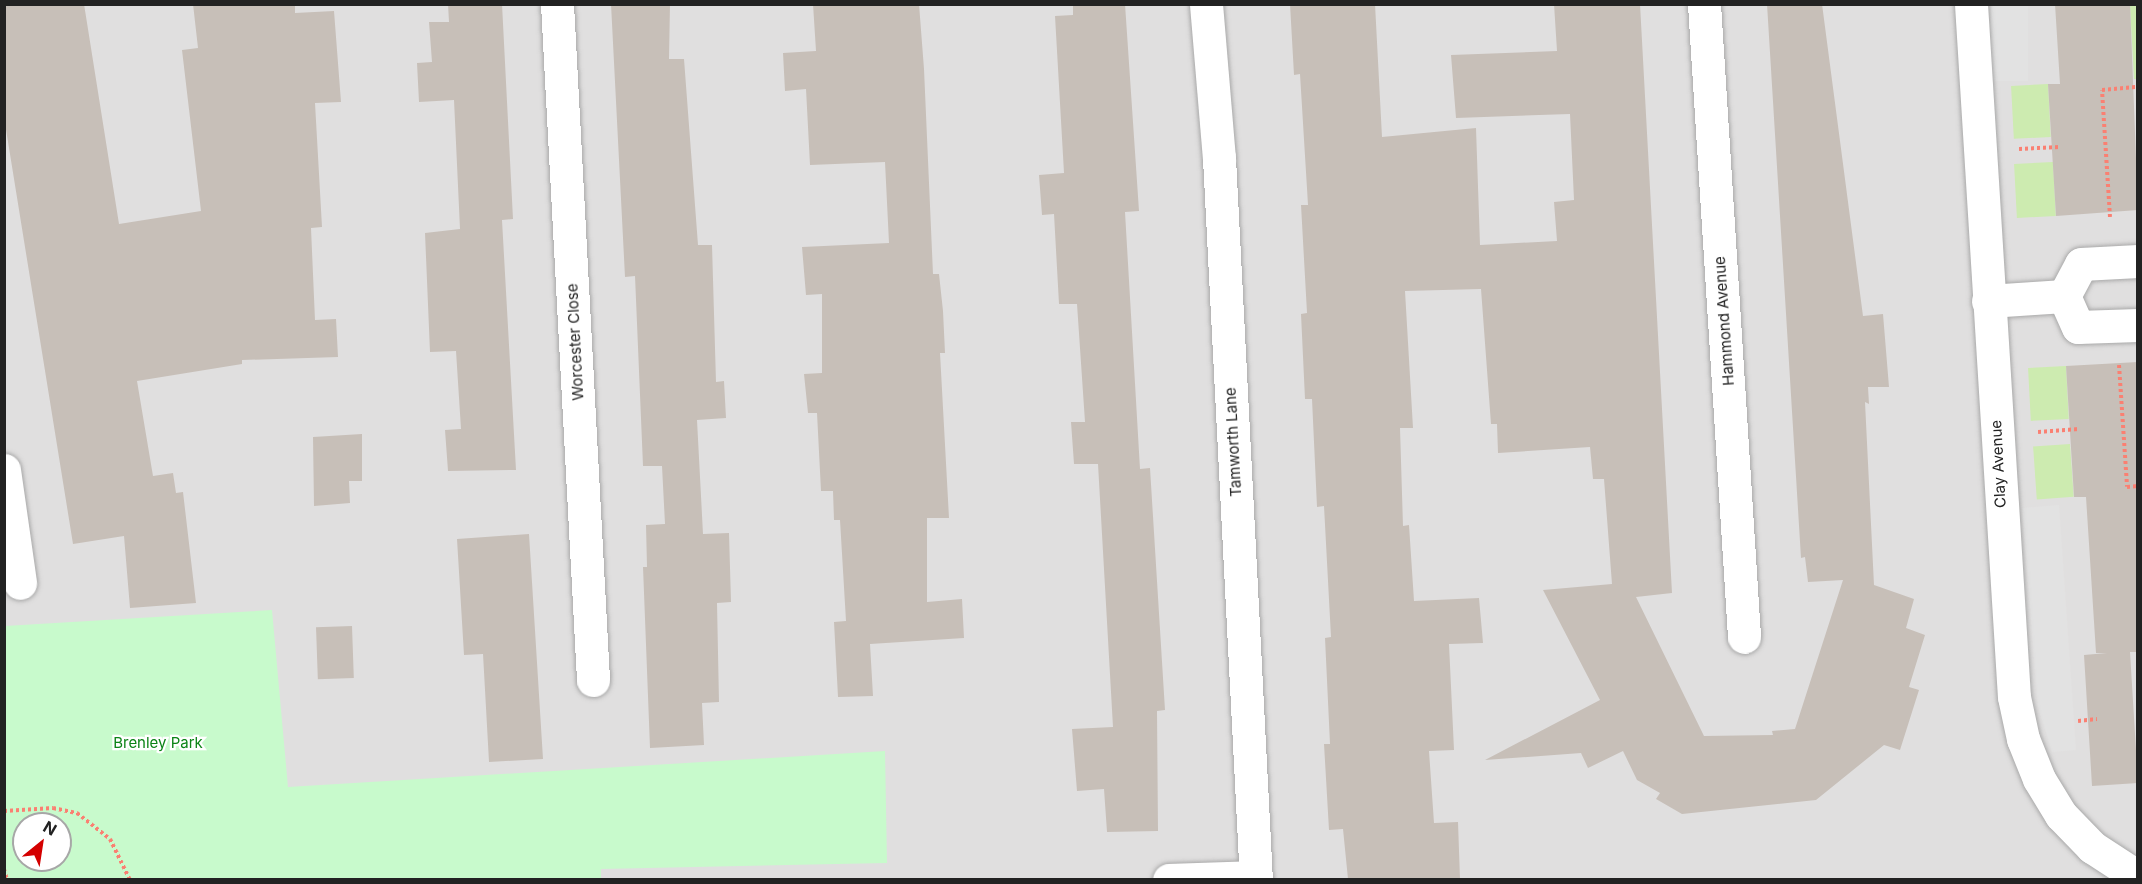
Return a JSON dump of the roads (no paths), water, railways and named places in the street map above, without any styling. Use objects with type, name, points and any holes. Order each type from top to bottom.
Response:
[{"type":"street","name":"Worcester Close","points":[[557,4],[593,680]]},
{"type":"street","name":"Tamworth Lane","points":[[1206,4],[1219,158],[1256,878]]},
{"type":"street","name":"Hammond Avenue","points":[[1704,4],[1744,637]]},
{"type":"street","name":"Clay Avenue","points":[[1971,4],[2009,655],[2023,739],[2039,779],[2061,815],[2092,847],[2138,877]]},
{"type":"street","points":[[2064,296],[2081,264],[2138,261]]},
{"type":"street","points":[[1988,301],[2064,296]]},
{"type":"street","points":[[2064,296],[2078,327],[2138,325]]},
{"type":"street","points":[[4,470],[20,583]]},
{"type":"street","points":[[1169,879],[1256,878]]},
{"type":"park label","name":"Brenley Park","points":[[158,743]]}]
